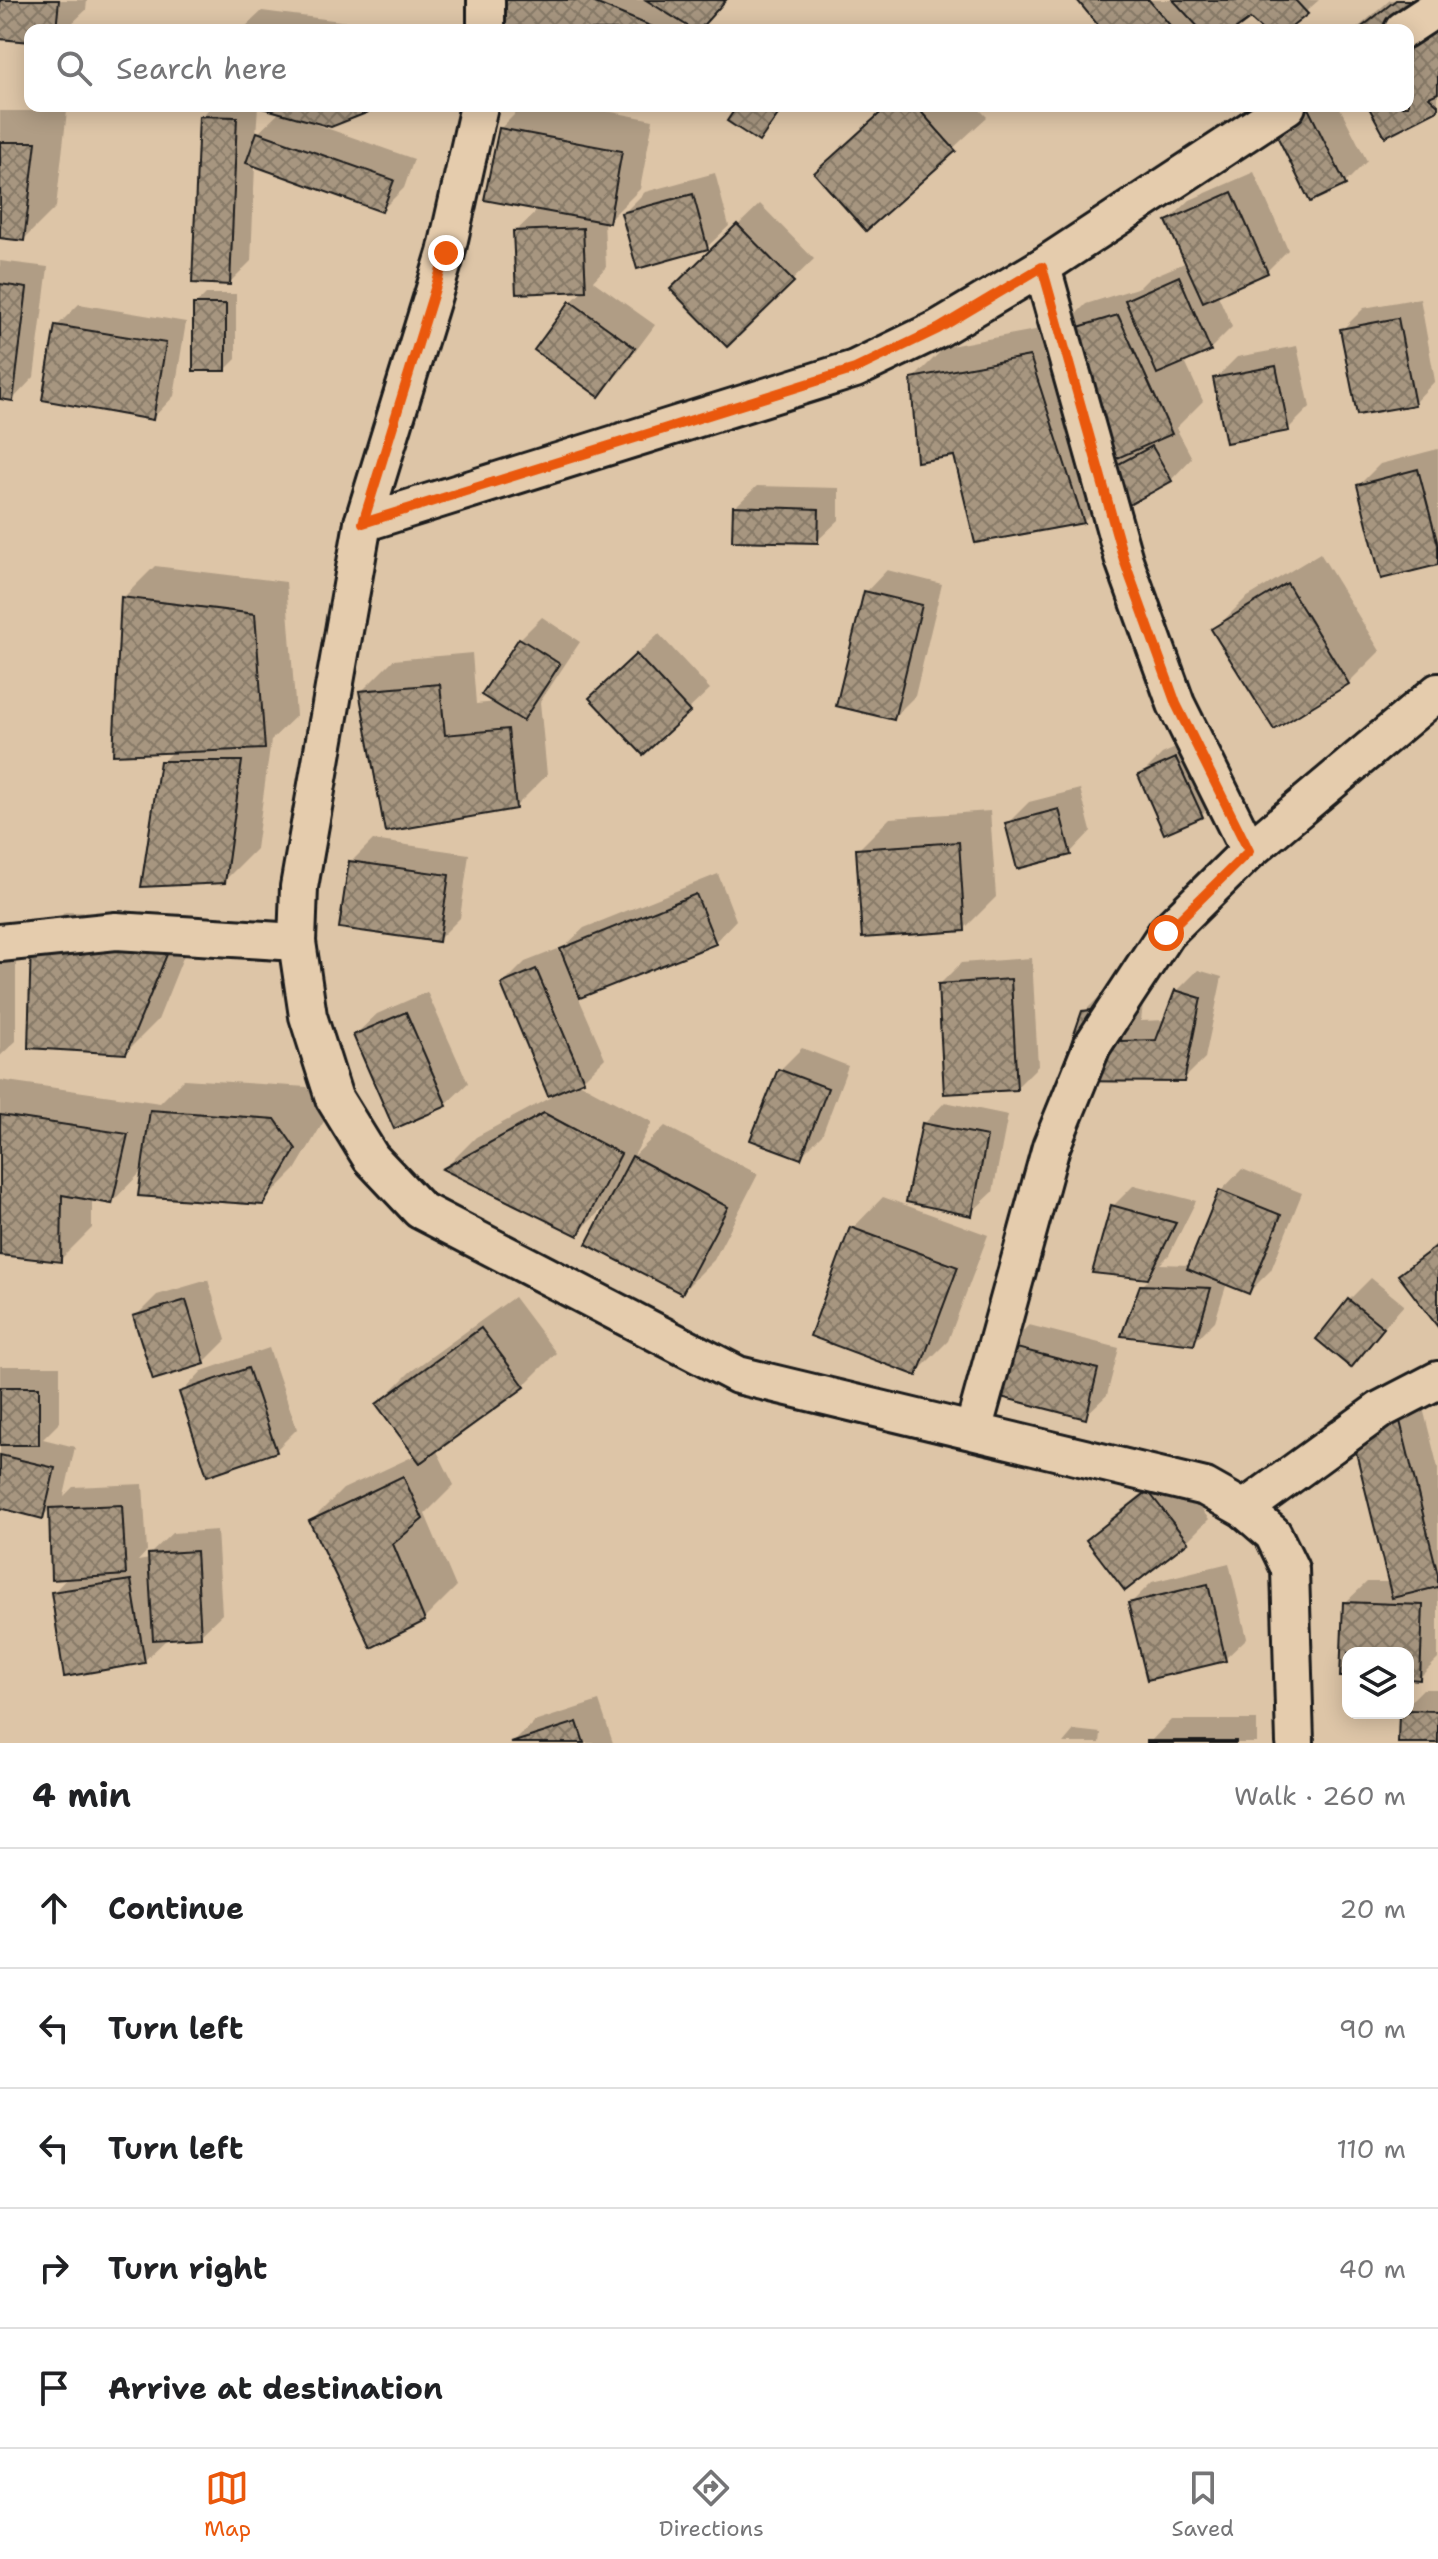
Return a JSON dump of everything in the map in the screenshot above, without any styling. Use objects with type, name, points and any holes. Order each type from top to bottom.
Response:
[{"type":"street","points":[[486,0],[486,24]]},
{"type":"street","points":[[1412,24],[1438,7]]},
{"type":"street","points":[[478,112],[446,253],[363,523],[299,887],[297,942],[308,1016],[334,1098],[371,1158],[420,1210],[738,1375],[1205,1487],[1244,1509],[1273,1534],[1290,1569],[1295,1743]]},
{"type":"street","points":[[363,523],[855,369],[938,329],[1042,267],[1278,112]]},
{"type":"street","points":[[1042,267],[1124,560],[1176,704],[1249,851]]},
{"type":"street","points":[[973,1431],[1051,1147],[1092,1046],[1166,933],[1249,851],[1438,692]]},
{"type":"street","points":[[0,943],[116,931],[297,942]]},
{"type":"street","points":[[1244,1509],[1380,1410],[1438,1380]]},
{"type":"building","points":[[0,0],[59,0],[57,24],[24,24],[24,41],[0,39]]},
{"type":"building","points":[[500,0],[588,0],[646,24],[498,24]]},
{"type":"building","points":[[646,0],[726,0],[704,24],[684,24]]},
{"type":"building","points":[[1077,0],[1149,0],[1169,24],[1097,24]]},
{"type":"building","points":[[1173,0],[1295,0],[1308,14],[1296,24],[1255,24],[1250,19],[1243,24],[1195,24]]},
{"type":"building","points":[[1396,0],[1431,0],[1438,14],[1438,93],[1429,97],[1438,105],[1438,110],[1385,137],[1371,112],[1414,112],[1414,24],[1366,24]]},
{"type":"building","points":[[277,112],[369,112],[331,127]]},
{"type":"building","points":[[733,112],[780,112],[759,142],[727,121]]},
{"type":"building","points":[[881,112],[921,112],[956,151],[866,231],[814,173]]},
{"type":"building","points":[[1265,112],[1310,112],[1346,185],[1310,202]]},
{"type":"building","points":[[199,116],[237,117],[230,285],[192,283]]},
{"type":"building","points":[[499,128],[622,151],[609,223],[484,200]]},
{"type":"building","points":[[257,132],[394,180],[382,212],[246,163]]},
{"type":"building","points":[[0,142],[36,142],[24,241],[0,238]]},
{"type":"building","points":[[1232,192],[1268,273],[1203,302],[1166,221]]},
{"type":"building","points":[[693,194],[708,249],[637,269],[621,213]]},
{"type":"building","points":[[737,224],[794,282],[727,347],[670,289]]},
{"type":"building","points":[[583,228],[586,291],[516,294],[513,231]]},
{"type":"building","points":[[1179,276],[1211,351],[1157,374],[1125,300]]},
{"type":"building","points":[[0,284],[27,288],[13,401],[0,399]]},
{"type":"building","points":[[570,301],[635,348],[599,397],[534,350]]},
{"type":"building","points":[[193,304],[226,304],[226,371],[193,371]]},
{"type":"building","points":[[1118,315],[1172,434],[1104,464],[1052,335]]},
{"type":"building","points":[[1398,318],[1415,405],[1357,415],[1340,329]]},
{"type":"building","points":[[55,325],[166,343],[153,420],[42,400]]},
{"type":"building","points":[[1030,356],[1084,523],[975,543],[954,456],[917,462],[911,378]]},
{"type":"building","points":[[1276,366],[1289,431],[1226,443],[1213,378]]},
{"type":"building","points":[[1152,446],[1172,481],[1122,509],[1102,473]]},
{"type":"building","points":[[1418,469],[1438,545],[1438,565],[1381,579],[1357,485]]},
{"type":"building","points":[[733,506],[819,509],[818,543],[732,541]]},
{"type":"building","points":[[1287,583],[1349,684],[1274,730],[1211,629]]},
{"type":"building","points":[[864,591],[922,605],[894,720],[836,706]]},
{"type":"building","points":[[121,597],[255,614],[265,749],[113,755]]},
{"type":"building","points":[[519,638],[560,664],[523,721],[481,695]]},
{"type":"building","points":[[636,654],[690,712],[643,755],[589,698]]},
{"type":"building","points":[[440,684],[445,735],[508,729],[516,809],[385,832],[359,691]]},
{"type":"building","points":[[1176,758],[1203,817],[1164,834],[1138,775]]},
{"type":"building","points":[[160,761],[242,761],[225,883],[141,887]]},
{"type":"building","points":[[1059,809],[1071,855],[1017,869],[1005,823]]},
{"type":"building","points":[[959,842],[965,931],[862,938],[856,849]]},
{"type":"building","points":[[349,861],[449,875],[439,942],[339,928]]},
{"type":"building","points":[[696,894],[716,944],[580,998],[560,949]]},
{"type":"building","points":[[31,943],[170,947],[126,1054],[28,1048]]},
{"type":"building","points":[[536,969],[584,1081],[548,1096],[501,984]]},
{"type":"building","points":[[1011,979],[1017,1090],[944,1094],[938,984]]},
{"type":"building","points":[[1175,990],[1201,998],[1184,1082],[1058,1081],[1082,1011],[1124,1007],[1121,1041],[1156,1040]]},
{"type":"building","points":[[406,1012],[447,1106],[394,1129],[353,1035]]},
{"type":"building","points":[[778,1069],[828,1088],[801,1159],[750,1140]]},
{"type":"building","points":[[150,1110],[275,1119],[296,1149],[263,1205],[138,1196]]},
{"type":"building","points":[[544,1113],[621,1154],[578,1236],[442,1169]]},
{"type":"building","points":[[0,1115],[128,1134],[112,1204],[62,1195],[61,1262],[0,1255]]},
{"type":"building","points":[[922,1123],[987,1136],[972,1216],[906,1202]]},
{"type":"building","points":[[632,1156],[728,1207],[682,1294],[586,1244]]},
{"type":"building","points":[[1219,1190],[1281,1215],[1249,1294],[1187,1269]]},
{"type":"building","points":[[1111,1205],[1176,1223],[1148,1279],[1092,1273]]},
{"type":"building","points":[[850,1227],[958,1267],[917,1376],[810,1336]]},
{"type":"building","points":[[1438,1245],[1438,1327],[1398,1275]]},
{"type":"building","points":[[1140,1285],[1211,1288],[1194,1345],[1121,1336]]},
{"type":"building","points":[[1348,1299],[1384,1328],[1351,1368],[1316,1339]]},
{"type":"building","points":[[186,1300],[205,1364],[153,1380],[133,1316]]},
{"type":"building","points":[[481,1328],[525,1387],[420,1463],[376,1404]]},
{"type":"building","points":[[1005,1345],[1098,1369],[1086,1419],[993,1395]]},
{"type":"building","points":[[248,1368],[277,1452],[207,1476],[179,1392]]},
{"type":"building","points":[[0,1387],[39,1387],[39,1445],[0,1445]]},
{"type":"building","points":[[1400,1421],[1438,1575],[1438,1587],[1392,1598],[1351,1432]]},
{"type":"building","points":[[0,1455],[55,1468],[43,1519],[0,1508]]},
{"type":"building","points":[[403,1476],[423,1519],[393,1544],[425,1621],[371,1648],[309,1521]]},
{"type":"building","points":[[1148,1491],[1188,1542],[1125,1591],[1086,1540]]},
{"type":"building","points":[[122,1505],[126,1575],[51,1580],[49,1508]]},
{"type":"building","points":[[196,1551],[201,1637],[153,1640],[148,1554]]},
{"type":"building","points":[[131,1580],[145,1663],[64,1677],[51,1592]]},
{"type":"building","points":[[1208,1584],[1226,1661],[1147,1680],[1128,1603]]},
{"type":"building","points":[[1343,1602],[1423,1605],[1420,1680],[1414,1680],[1414,1647],[1342,1647],[1340,1677]]},
{"type":"building","points":[[1414,1710],[1438,1711],[1438,1743],[1398,1743],[1399,1719],[1414,1719]]},
{"type":"building","points":[[577,1722],[584,1743],[511,1743]]},
{"type":"building","points":[[1236,1741],[1236,1743],[1147,1743]]},
{"type":"route","points":[[446,253],[363,523],[855,369],[938,329],[1042,267],[1124,560],[1176,704],[1249,851],[1166,933]]}]
